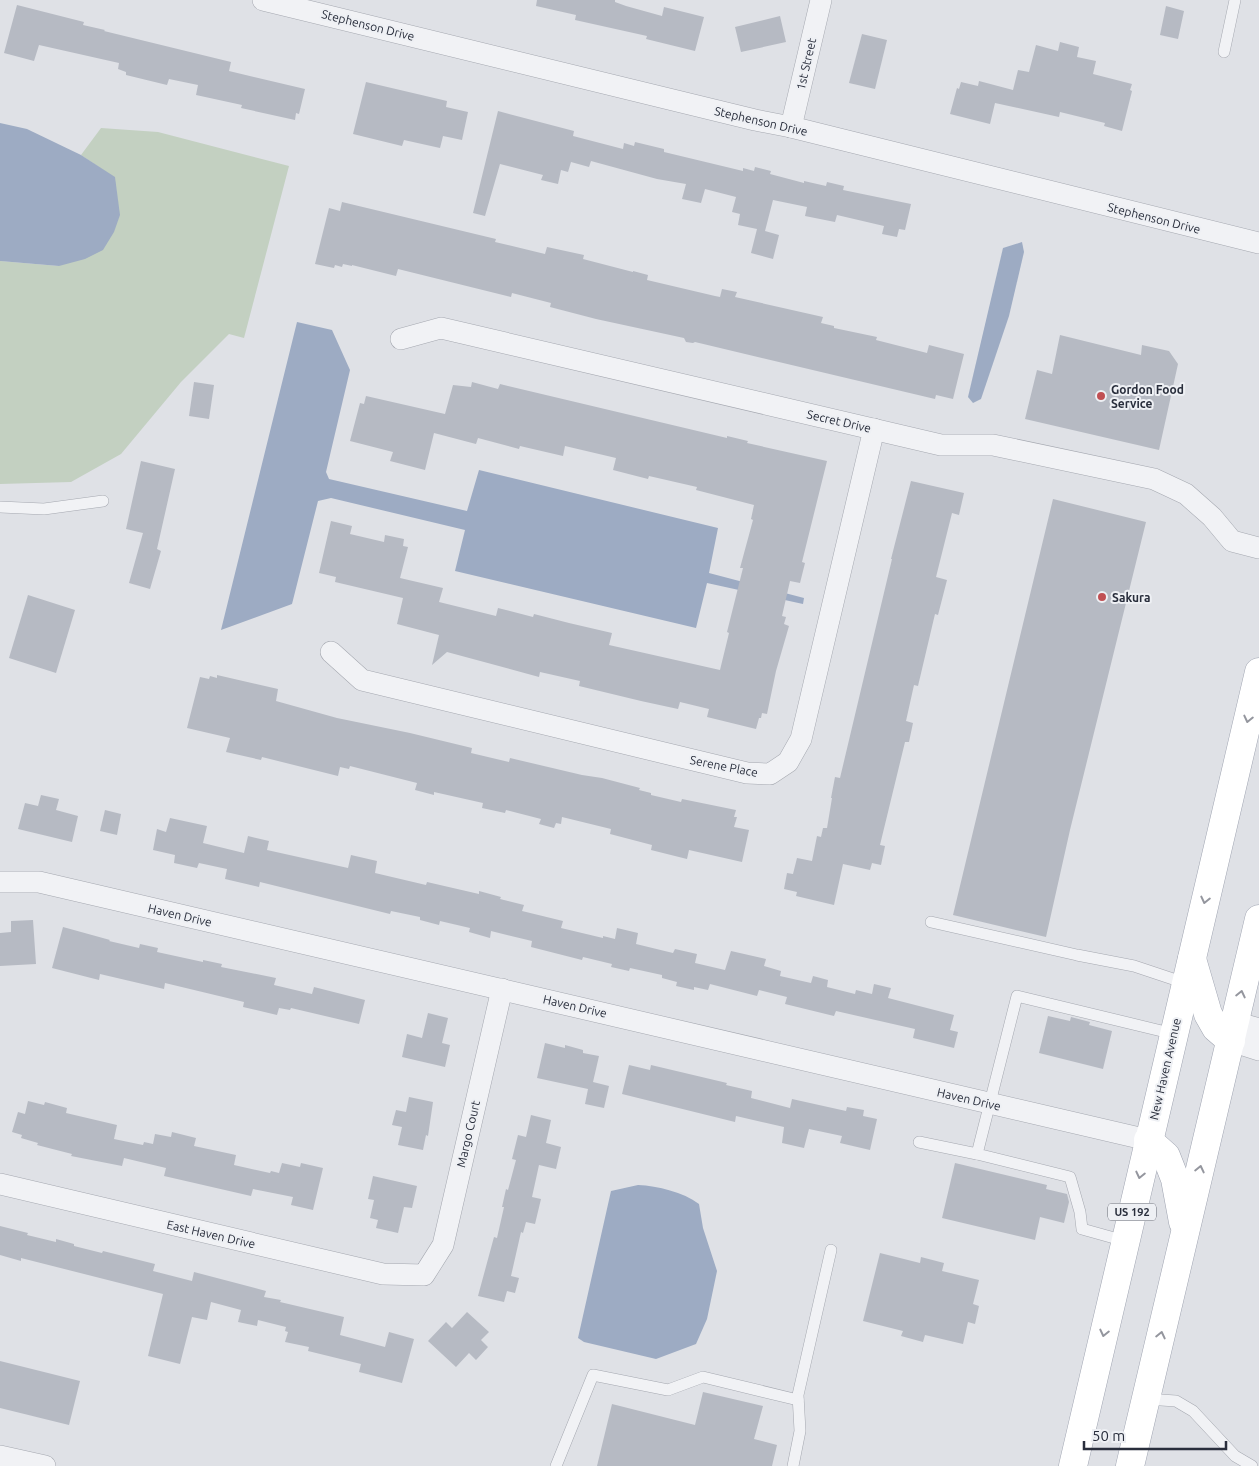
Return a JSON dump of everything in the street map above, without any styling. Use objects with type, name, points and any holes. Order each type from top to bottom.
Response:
[{"type":"main road","name":"New Haven Avenue","points":[[1073,1466],[1259,672]]},
{"type":"main road","points":[[1130,1466],[1185,1233],[1241,1031],[1259,918]]},
{"type":"main road","points":[[1189,970],[1216,1028],[1241,1031]]},
{"type":"main road","points":[[1148,1140],[1166,1156],[1175,1179],[1185,1233]]},
{"type":"street","name":"Stephenson Drive","points":[[263,0],[1259,243]]},
{"type":"street","name":"1st Street","points":[[790,128],[821,0]]},
{"type":"street","name":"Secret Drive","points":[[401,339],[441,328],[942,445],[993,445],[1154,479],[1186,494],[1212,517],[1232,541],[1259,548]]},
{"type":"street","name":"Serene Place","points":[[331,652],[362,680],[747,773],[770,774],[788,762],[801,739],[874,429]]},
{"type":"street","name":"Haven Drive","points":[[0,882],[39,882],[1148,1140]]},
{"type":"street","name":"Margo Court","points":[[424,1275],[443,1245],[502,989]]},
{"type":"street","points":[[1241,1031],[1259,1050]]},
{"type":"street","name":"East Haven Drive","points":[[0,1184],[383,1274],[424,1275]]},
{"type":"street","points":[[0,1456],[40,1465]]},
{"type":"lane","points":[[1224,52],[1236,0]]},
{"type":"lane","points":[[0,507],[44,509],[103,501]]},
{"type":"lane","points":[[931,922],[1134,966],[1189,970]]},
{"type":"lane","points":[[977,1154],[1017,996],[1174,1034]]},
{"type":"lane","points":[[920,1142],[1070,1177],[1080,1212],[1082,1229],[1125,1241]]},
{"type":"lane","points":[[793,1466],[800,1431],[798,1395],[831,1250]]},
{"type":"lane","points":[[556,1466],[593,1375],[668,1390],[704,1377],[798,1400]]},
{"type":"lane","points":[[1146,1399],[1176,1401],[1193,1411],[1235,1456],[1252,1466]]},
{"type":"green space","points":[[101,128],[158,132],[289,166],[244,338],[229,334],[181,382],[121,454],[71,482],[0,484],[0,261],[59,266],[115,178],[81,155]]},
{"type":"water","points":[[0,123],[27,129],[81,155],[115,177],[120,215],[114,232],[103,250],[85,259],[59,266],[0,261]]},
{"type":"water","points":[[1022,242],[1024,252],[1009,316],[981,399],[973,403],[968,397],[1003,248]]},
{"type":"water","points":[[297,322],[332,330],[350,370],[326,472],[329,479],[467,511],[479,470],[718,528],[709,573],[804,598],[803,604],[707,583],[696,628],[455,571],[465,530],[331,498],[318,501],[292,604],[221,630]]},
{"type":"water","points":[[638,1185],[670,1190],[686,1196],[699,1204],[703,1228],[717,1271],[707,1319],[696,1344],[656,1359],[584,1342],[578,1338],[611,1191]]},
{"type":"building","points":[[537,0],[615,0],[615,2],[626,6],[662,16],[664,7],[704,17],[695,51],[646,39],[647,36],[575,20],[576,15],[536,6]]},
{"type":"building","points":[[17,5],[84,22],[83,25],[104,31],[231,62],[229,71],[305,89],[299,114],[296,113],[295,120],[241,108],[242,105],[196,95],[198,85],[169,79],[167,85],[126,75],[126,72],[118,69],[119,63],[39,45],[34,61],[4,53]]},
{"type":"building","points":[[1166,6],[1184,11],[1178,39],[1160,35]]},
{"type":"building","points":[[780,16],[786,42],[741,52],[735,27]]},
{"type":"building","points":[[862,34],[887,40],[875,89],[849,83]]},
{"type":"building","points":[[1060,42],[1079,47],[1077,57],[1096,61],[1093,74],[1132,84],[1122,131],[1104,126],[1105,123],[1060,112],[1059,117],[995,103],[990,124],[950,114],[957,88],[959,89],[961,82],[978,86],[979,81],[1013,90],[1018,70],[1029,72],[1036,45],[1058,51]]},
{"type":"building","points":[[366,82],[447,101],[446,107],[468,112],[462,140],[443,136],[440,148],[404,140],[402,146],[353,134]]},
{"type":"building","points":[[498,111],[574,131],[573,136],[623,149],[624,143],[634,146],[635,142],[664,149],[664,152],[743,171],[743,168],[754,171],[755,167],[771,171],[770,174],[804,183],[804,181],[826,186],[827,182],[844,186],[843,190],[911,204],[905,230],[899,229],[897,237],[882,234],[884,226],[837,215],[835,222],[805,216],[807,207],[773,200],[765,231],[779,235],[773,259],[751,253],[757,229],[738,225],[740,214],[732,212],[736,197],[705,189],[701,203],[682,199],[686,184],[657,179],[591,161],[589,167],[571,162],[568,172],[561,170],[558,184],[541,180],[543,175],[500,164],[485,216],[473,213]]},
{"type":"building","points":[[342,202],[496,239],[495,242],[545,254],[547,247],[584,255],[583,259],[648,275],[647,280],[715,296],[720,297],[722,289],[737,292],[735,297],[823,317],[821,323],[834,326],[834,328],[877,337],[876,340],[927,353],[929,345],[964,354],[953,399],[936,395],[935,399],[695,342],[686,342],[684,338],[550,307],[551,303],[512,293],[511,297],[398,269],[396,276],[352,265],[343,264],[342,267],[335,265],[334,268],[315,264],[329,208],[340,211]]},
{"type":"building","name":"Gordon Food Service","points":[[1060,335],[1141,355],[1142,345],[1169,351],[1178,364],[1159,450],[1025,419],[1037,370],[1052,374]]},
{"type":"building","points":[[194,382],[214,385],[209,419],[189,416]]},
{"type":"building","points":[[472,382],[498,389],[500,384],[827,461],[802,562],[805,563],[800,583],[790,581],[782,616],[786,617],[784,624],[789,626],[776,671],[767,714],[762,713],[756,729],[707,717],[709,709],[680,702],[678,709],[641,701],[579,686],[580,681],[540,672],[539,677],[447,652],[432,665],[439,635],[397,624],[403,598],[335,582],[336,577],[319,573],[331,521],[352,526],[350,534],[384,542],[385,535],[404,539],[403,546],[408,547],[400,578],[443,588],[439,602],[496,616],[498,608],[533,617],[534,614],[612,633],[609,645],[720,670],[729,633],[727,632],[743,568],[740,568],[753,520],[751,519],[754,505],[696,490],[697,487],[649,476],[648,479],[613,470],[616,458],[565,446],[563,456],[520,446],[519,449],[478,438],[476,444],[434,433],[425,470],[390,461],[393,452],[350,441],[360,403],[364,404],[366,396],[445,414],[453,385],[471,387]]},
{"type":"building","points":[[141,461],[175,469],[157,549],[161,551],[150,589],[129,583],[143,533],[126,529]]},
{"type":"building","points":[[911,481],[964,493],[959,515],[952,513],[936,577],[947,580],[938,615],[935,614],[918,686],[914,685],[906,721],[913,723],[909,742],[905,742],[880,845],[885,846],[881,865],[872,863],[870,870],[843,864],[834,905],[796,896],[797,892],[784,889],[787,873],[793,874],[797,858],[812,861],[817,836],[821,837],[823,828],[827,828],[835,777],[840,778]]},
{"type":"building","points":[[1053,499],[1146,522],[1070,830],[1046,937],[953,915]]},
{"type":"building","points":[[28,595],[75,610],[56,673],[9,658]]},
{"type":"building","points":[[217,675],[278,689],[276,701],[337,718],[472,748],[471,753],[509,762],[510,758],[602,778],[640,788],[639,790],[651,793],[651,795],[681,802],[682,799],[736,810],[734,817],[737,817],[734,827],[749,830],[742,862],[689,850],[687,859],[651,850],[652,845],[610,834],[611,829],[562,817],[561,824],[556,823],[554,828],[539,824],[541,819],[506,810],[505,813],[482,808],[483,803],[434,792],[434,795],[415,790],[417,783],[350,766],[349,769],[340,767],[338,776],[262,757],[261,760],[226,752],[230,738],[187,728],[200,677],[209,679],[210,676],[217,678]]},
{"type":"building","points":[[41,795],[59,799],[56,810],[78,816],[72,842],[18,829],[25,803],[38,806]]},
{"type":"building","points":[[105,810],[121,814],[117,835],[100,831]]},
{"type":"building","points":[[170,818],[207,826],[203,843],[244,853],[248,836],[269,841],[267,850],[348,868],[351,855],[377,861],[375,873],[426,885],[427,882],[479,894],[479,891],[501,897],[500,899],[524,905],[522,911],[563,921],[561,928],[603,938],[603,936],[615,939],[617,928],[638,933],[636,944],[673,953],[675,949],[697,954],[695,963],[725,970],[731,951],[766,959],[764,966],[781,971],[780,976],[811,983],[813,976],[828,980],[827,987],[855,994],[856,990],[872,994],[874,984],[891,988],[888,998],[954,1015],[950,1030],[958,1032],[954,1048],[913,1038],[915,1029],[836,1011],[834,1016],[785,1004],[787,997],[759,990],[757,996],[710,984],[708,990],[694,987],[694,990],[676,986],[677,982],[662,978],[662,975],[630,968],[629,971],[611,967],[612,964],[583,957],[582,960],[531,947],[532,941],[491,931],[490,938],[469,932],[470,928],[440,921],[439,925],[420,920],[420,917],[391,911],[390,914],[260,882],[259,887],[225,879],[227,869],[199,863],[197,868],[174,863],[175,855],[153,850],[157,829],[166,832]]},
{"type":"building","points":[[33,920],[36,964],[0,966],[0,933],[11,932],[11,921]]},
{"type":"building","points":[[63,927],[109,941],[139,948],[140,944],[158,948],[157,952],[222,964],[221,967],[276,978],[274,985],[312,994],[314,987],[365,1000],[359,1024],[291,1008],[290,1010],[279,1008],[277,1015],[243,1007],[244,1002],[165,983],[164,989],[100,974],[99,980],[52,968]]},
{"type":"building","points":[[428,1013],[448,1018],[442,1043],[450,1045],[445,1067],[402,1057],[407,1034],[422,1038]]},
{"type":"building","points":[[1048,1016],[1070,1021],[1071,1017],[1090,1022],[1089,1025],[1112,1031],[1103,1069],[1039,1053]]},
{"type":"building","points":[[545,1043],[565,1048],[565,1045],[583,1050],[583,1053],[599,1056],[593,1082],[609,1086],[604,1108],[585,1104],[588,1089],[537,1078]]},
{"type":"building","points":[[629,1065],[650,1070],[651,1065],[727,1083],[726,1085],[752,1091],[751,1098],[790,1108],[792,1099],[846,1111],[847,1107],[864,1110],[863,1116],[877,1119],[870,1150],[840,1143],[842,1136],[809,1129],[804,1148],[782,1143],[784,1127],[736,1116],[735,1122],[622,1094]]},
{"type":"building","points":[[409,1097],[433,1102],[428,1136],[426,1135],[423,1150],[398,1145],[402,1127],[392,1125],[396,1110],[406,1112]]},
{"type":"building","points":[[28,1101],[44,1105],[45,1102],[67,1108],[66,1113],[117,1125],[114,1139],[143,1145],[144,1142],[153,1144],[155,1134],[171,1137],[172,1132],[196,1138],[194,1146],[236,1155],[234,1165],[270,1173],[271,1171],[279,1173],[282,1163],[300,1167],[301,1163],[323,1168],[313,1210],[291,1205],[293,1197],[253,1189],[251,1196],[164,1176],[166,1168],[124,1158],[122,1166],[71,1156],[72,1154],[37,1145],[38,1143],[21,1138],[22,1135],[12,1132],[18,1112],[25,1114]]},
{"type":"building","points":[[531,1115],[551,1120],[546,1143],[561,1147],[556,1169],[539,1165],[532,1197],[541,1199],[535,1224],[526,1222],[523,1233],[521,1232],[511,1276],[519,1278],[515,1293],[507,1291],[504,1302],[478,1296],[494,1237],[497,1238],[506,1189],[508,1190],[516,1160],[512,1159],[518,1135],[526,1137]]},
{"type":"building","points":[[955,1163],[1047,1185],[1046,1189],[1067,1194],[1069,1202],[1064,1223],[1040,1217],[1035,1240],[942,1218]]},
{"type":"building","points":[[373,1176],[417,1186],[412,1208],[404,1207],[398,1233],[376,1228],[378,1220],[370,1218],[374,1200],[368,1199]]},
{"type":"building","points":[[0,1226],[28,1233],[27,1235],[56,1242],[56,1239],[74,1244],[74,1246],[155,1264],[153,1271],[192,1281],[194,1272],[266,1291],[264,1297],[344,1317],[340,1335],[385,1347],[389,1332],[414,1339],[402,1383],[359,1372],[361,1364],[308,1351],[309,1347],[285,1342],[288,1332],[285,1331],[286,1327],[258,1320],[257,1326],[238,1322],[241,1310],[211,1302],[207,1320],[192,1317],[180,1364],[148,1356],[163,1294],[21,1258],[21,1261],[0,1255]]},
{"type":"building","points":[[880,1253],[920,1263],[921,1257],[944,1263],[942,1271],[979,1280],[973,1304],[979,1306],[975,1324],[968,1322],[963,1344],[925,1335],[923,1342],[901,1336],[903,1331],[863,1321]]},
{"type":"building","points":[[467,1312],[489,1332],[481,1340],[488,1347],[476,1360],[469,1353],[456,1367],[428,1341],[446,1322],[452,1328]]},
{"type":"building","points":[[0,1361],[80,1381],[69,1425],[0,1408]]},
{"type":"building","points":[[703,1392],[763,1406],[754,1439],[777,1445],[772,1466],[597,1466],[612,1404],[695,1425]]},
{"type":"place","name":"Gordon Food Service","points":[[1101,396]]},
{"type":"place","name":"Sakura","points":[[1102,597]]}]
